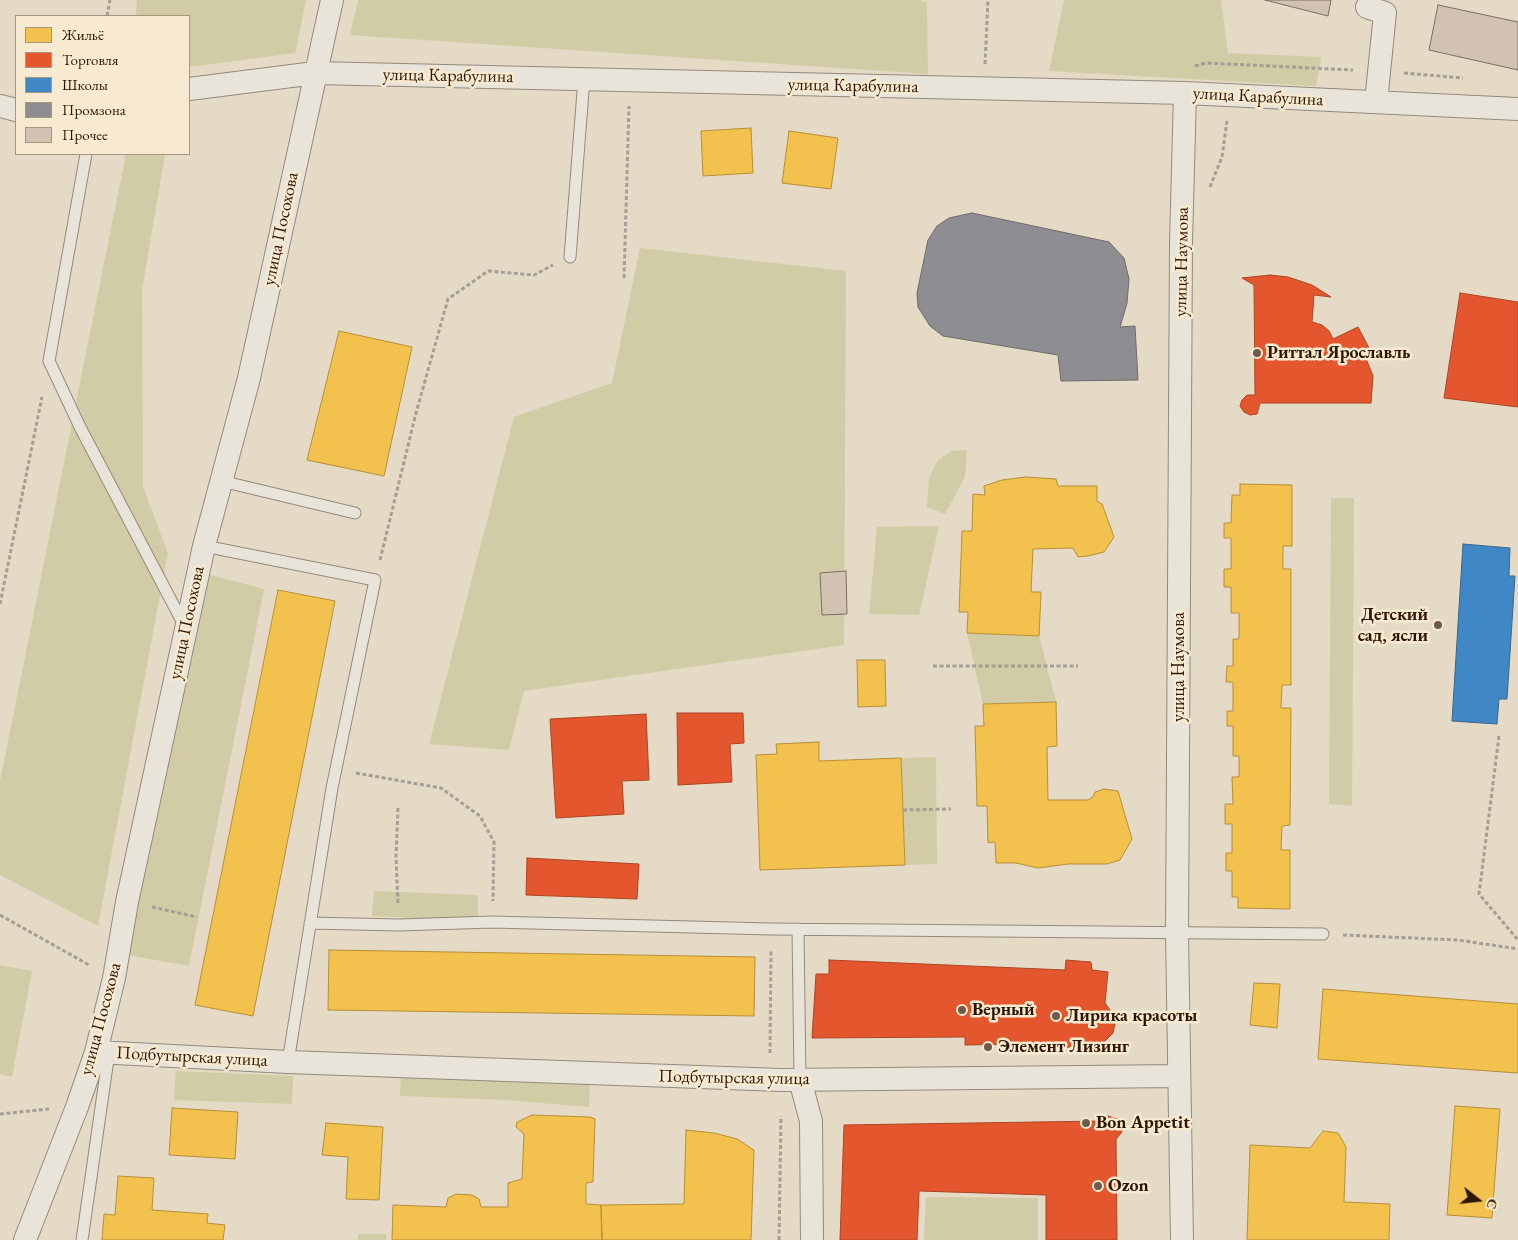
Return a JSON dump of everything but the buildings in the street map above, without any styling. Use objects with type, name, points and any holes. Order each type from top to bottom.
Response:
[{"type":"street","name":"улица Посохова","points":[[25,1240],[77,1107],[102,1052],[127,902],[204,546],[249,378],[332,0]]},
{"type":"street","points":[[1367,7],[1385,13],[1376,102]]},
{"type":"street","name":"улица Карабулина","points":[[190,89],[315,73],[1185,94],[1518,108]]},
{"type":"street","name":"улица Наумова","points":[[1182,1240],[1177,933],[1181,243],[1185,94]]},
{"type":"street","points":[[0,106],[15,110]]},
{"type":"street","name":"Подбутырская улица","points":[[102,1052],[290,1052],[790,1080],[1179,1076]]},
{"type":"street","points":[[790,1080],[811,1121],[812,1240]]},
{"type":"lane","points":[[570,257],[584,79]]},
{"type":"lane","points":[[86,155],[49,361],[80,427],[186,629]]},
{"type":"lane","points":[[221,481],[355,513]]},
{"type":"lane","points":[[204,546],[375,580],[336,770],[290,1052]]},
{"type":"lane","points":[[310,923],[399,925],[492,922],[771,929],[1323,934]]},
{"type":"lane","points":[[790,1080],[798,929]]},
{"type":"lane","points":[[82,1240],[102,1052]]},
{"type":"path","points":[[107,15],[110,0]]},
{"type":"path","points":[[984,89],[988,0]]},
{"type":"path","points":[[624,278],[630,81]]},
{"type":"path","points":[[1208,193],[1222,157],[1227,120],[1256,97]]},
{"type":"path","points":[[375,580],[416,413],[448,299],[488,271],[534,275],[570,257]]},
{"type":"path","points":[[0,604],[49,361]]},
{"type":"path","points":[[933,666],[1078,666]]},
{"type":"path","points":[[1499,736],[1480,894],[1518,940]]},
{"type":"path","points":[[336,770],[441,788],[480,816],[494,842],[492,922]]},
{"type":"path","points":[[398,808],[396,857],[399,925]]},
{"type":"path","points":[[903,810],[951,809]]},
{"type":"path","points":[[127,902],[197,917]]},
{"type":"path","points":[[0,915],[114,978]]},
{"type":"path","points":[[770,1053],[771,929]]},
{"type":"path","points":[[1323,934],[1458,940],[1518,949]]},
{"type":"path","points":[[779,1240],[790,1080]]},
{"type":"path","points":[[0,1114],[77,1107]]},
{"type":"shaded area","points":[[137,0],[306,0],[295,53],[190,67],[190,15],[136,15]]},
{"type":"shaded area","points":[[358,0],[919,0],[927,3],[928,74],[350,35]]},
{"type":"shaded area","points":[[1064,0],[1221,0],[1228,53],[1321,57],[1316,86],[1049,71]]},
{"type":"shaded area","points":[[126,155],[165,155],[142,291],[143,487],[168,553],[98,926],[0,875],[0,781]]},
{"type":"shaded area","points":[[640,248],[846,271],[844,645],[524,691],[509,750],[429,744],[514,417],[612,383]]},
{"type":"shaded area","points":[[967,450],[965,477],[945,514],[927,507],[929,478],[938,460],[951,451]]},
{"type":"shaded area","points":[[1331,498],[1354,498],[1352,806],[1329,804]]},
{"type":"shaded area","points":[[939,526],[919,615],[869,614],[877,527]]},
{"type":"shaded area","points":[[203,573],[264,589],[189,966],[128,955]]},
{"type":"shaded area","points":[[967,633],[1039,636],[1056,702],[983,704]]},
{"type":"shaded area","points":[[936,757],[937,864],[905,865],[901,758]]},
{"type":"shaded area","points":[[374,891],[478,895],[478,921],[372,916]]},
{"type":"shaded area","points":[[0,965],[32,971],[12,1077],[0,1074]]},
{"type":"shaded area","points":[[176,1071],[293,1076],[292,1104],[174,1100]]},
{"type":"shaded area","points":[[401,1077],[590,1085],[589,1107],[506,1100],[400,1096]]},
{"type":"shaded area","points":[[926,1197],[1038,1198],[1038,1240],[924,1240]]},
{"type":"shaded area","points":[[358,1234],[386,1234],[386,1240],[358,1240]]},
{"type":"place","name":"Риттал Ярославль","points":[[1257,353]]},
{"type":"place","name":"Детский сад, ясли","points":[[1438,625]]},
{"type":"place","name":"Верный","points":[[962,1010]]},
{"type":"place","name":"Лирика красоты","points":[[1056,1016]]},
{"type":"place","name":"Элемент Лизинг","points":[[988,1047]]},
{"type":"place","name":"Bon Appetit","points":[[1086,1123]]},
{"type":"place","name":"Ozon","points":[[1098,1186]]}]
